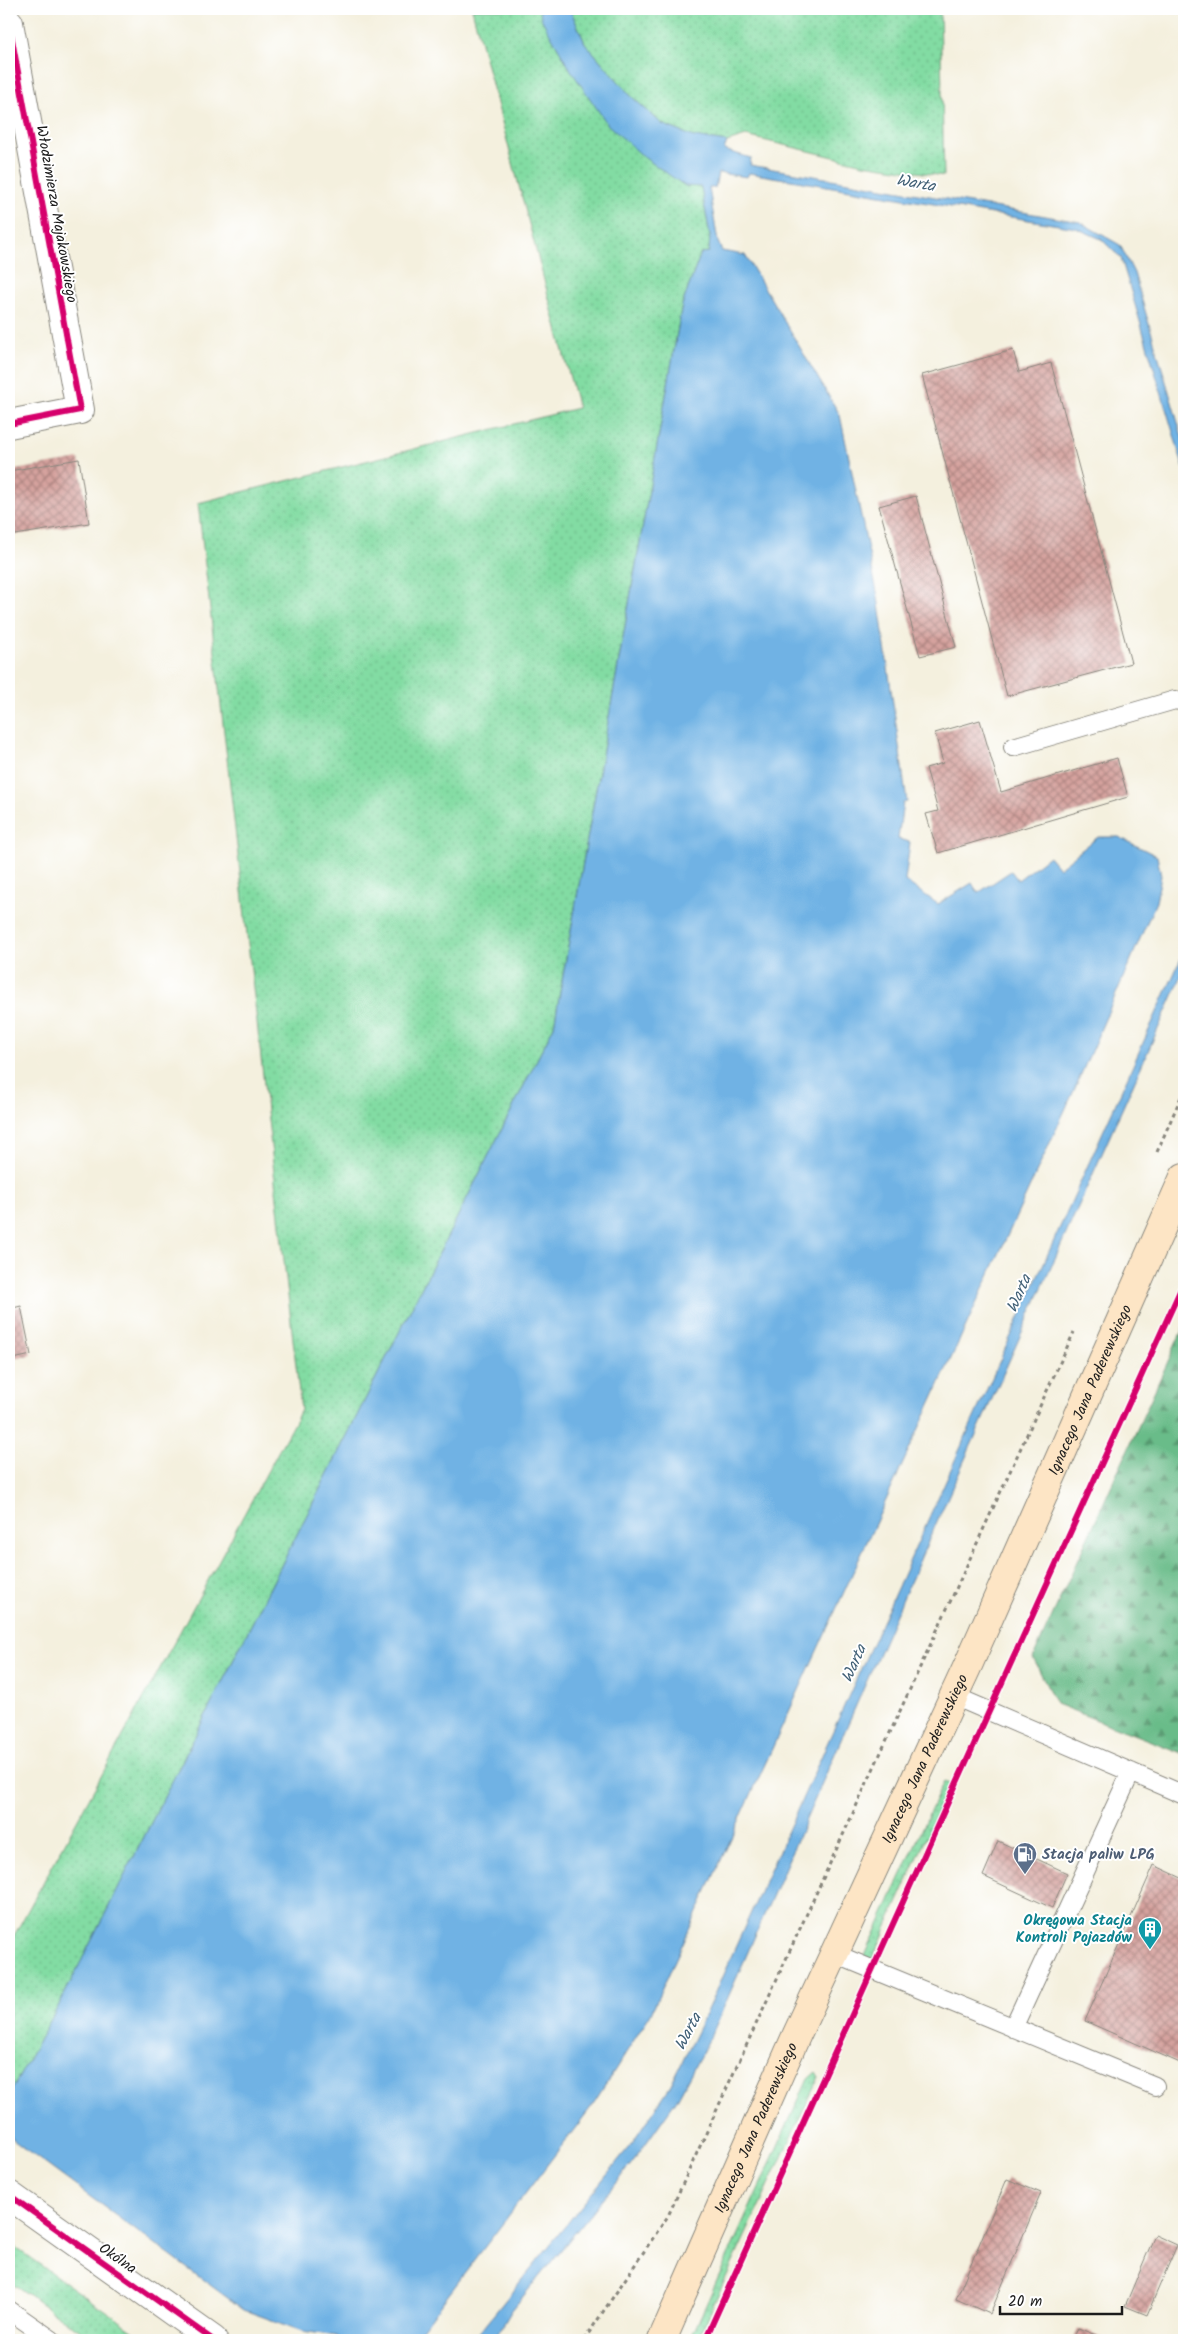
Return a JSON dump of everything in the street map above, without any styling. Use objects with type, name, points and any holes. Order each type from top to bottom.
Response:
[{"type":"main road","name":"Ignacego Jana Paderewskiego","points":[[662,2340],[797,2034],[954,1696],[1184,1177]]},
{"type":"street","name":"Włodzimierza Majakowskiego","points":[[9,23],[80,410],[9,424]]},
{"type":"street","name":"Okólna","points":[[9,2195],[213,2340]]},
{"type":"lane","points":[[1014,747],[1175,700],[1184,702]]},
{"type":"lane","points":[[954,1696],[1184,1795]]},
{"type":"lane","points":[[1013,2028],[1131,1772]]},
{"type":"lane","points":[[835,1954],[1155,2086]]},
{"type":"lane","points":[[9,2310],[52,2340]]},
{"type":"path","points":[[1156,1155],[1184,1090]]},
{"type":"path","points":[[584,2340],[668,2216],[1077,1324]]},
{"type":"green space","points":[[472,9],[539,9],[543,20],[572,72],[701,187],[710,235],[709,252],[701,253],[682,305],[554,1026],[59,2005],[9,2095],[9,1945],[301,1410],[198,503],[578,408]]},
{"type":"green space","points":[[570,9],[940,9],[944,176],[863,164],[746,136],[727,142],[694,137],[662,124],[631,96],[585,43]]},
{"type":"green space","points":[[1184,1326],[1184,1754],[1056,1704],[1033,1658]]},
{"type":"green space","points":[[944,1781],[950,1785],[871,1962],[864,1958]]},
{"type":"green space","points":[[816,2072],[819,2077],[697,2340],[690,2340],[808,2079]]},
{"type":"green space","points":[[9,2243],[147,2340],[93,2340],[9,2281]]},
{"type":"water","points":[[539,9],[570,9],[585,43],[631,96],[662,124],[694,137],[727,142],[724,150],[751,158],[750,165],[1080,222],[1120,245],[1134,273],[1184,443],[1184,469],[1121,258],[1101,239],[1076,228],[749,173],[747,177],[718,173],[715,188],[709,188],[718,242],[722,251],[745,255],[840,415],[878,597],[907,802],[903,803],[898,839],[910,842],[905,881],[938,904],[972,883],[978,893],[1011,871],[1018,880],[1049,856],[1059,868],[1098,837],[1119,837],[1157,856],[1161,876],[1156,902],[1076,1086],[650,2015],[592,2106],[414,2340],[341,2340],[336,2336],[302,2331],[244,2310],[13,2140],[9,2133],[9,2095],[59,2005],[554,1026],[682,305],[701,253],[709,252],[710,235],[701,187],[685,186],[645,158],[608,125],[572,72],[542,20]]},
{"type":"water","points":[[1184,952],[1184,971],[926,1546],[712,2034],[676,2101],[632,2163],[512,2310],[494,2340],[473,2340],[633,2142],[671,2085],[703,2019]]},
{"type":"building","points":[[1013,350],[1019,372],[1051,363],[1131,663],[1007,696],[922,375]]},
{"type":"building","points":[[79,459],[89,523],[9,536],[9,471]]},
{"type":"building","points":[[916,496],[956,647],[920,656],[879,506]]},
{"type":"building","points":[[980,720],[1001,792],[1117,758],[1128,797],[938,853],[926,814],[938,811],[926,768],[943,763],[935,733]]},
{"type":"building","points":[[21,1306],[31,1355],[9,1360],[9,1309]]},
{"type":"building","name":"Stacja paliw LPG","points":[[998,1841],[1067,1873],[1052,1908],[983,1876]]},
{"type":"building","name":"Okręgowa Stacja Kontroli Pojazdów","points":[[1154,1865],[1184,1879],[1184,2054],[1180,2063],[1085,2021]]},
{"type":"building","points":[[1007,2179],[1041,2193],[990,2314],[956,2299]]},
{"type":"building","points":[[1155,2235],[1177,2245],[1147,2315],[1125,2306]]},
{"type":"building","points":[[1078,2328],[1108,2340],[1073,2340]]},
{"type":"cycle path","points":[[9,23],[80,410],[9,424]]},
{"type":"cycle path","points":[[705,2340],[1184,1282]]},
{"type":"cycle path","points":[[9,2195],[213,2340]]},
{"type":"place","name":"Stacja paliw LPG","points":[[1025,1875]]},
{"type":"place","name":"Okręgowa Stacja Kontroli Pojazdów","points":[[1150,1950]]},
{"type":"water label","name":"Warta","points":[[916,182]]},
{"type":"water label","name":"Warta","points":[[1018,1293]]},
{"type":"water label","name":"Warta","points":[[853,1663]]},
{"type":"water label","name":"Warta","points":[[687,2031]]}]
